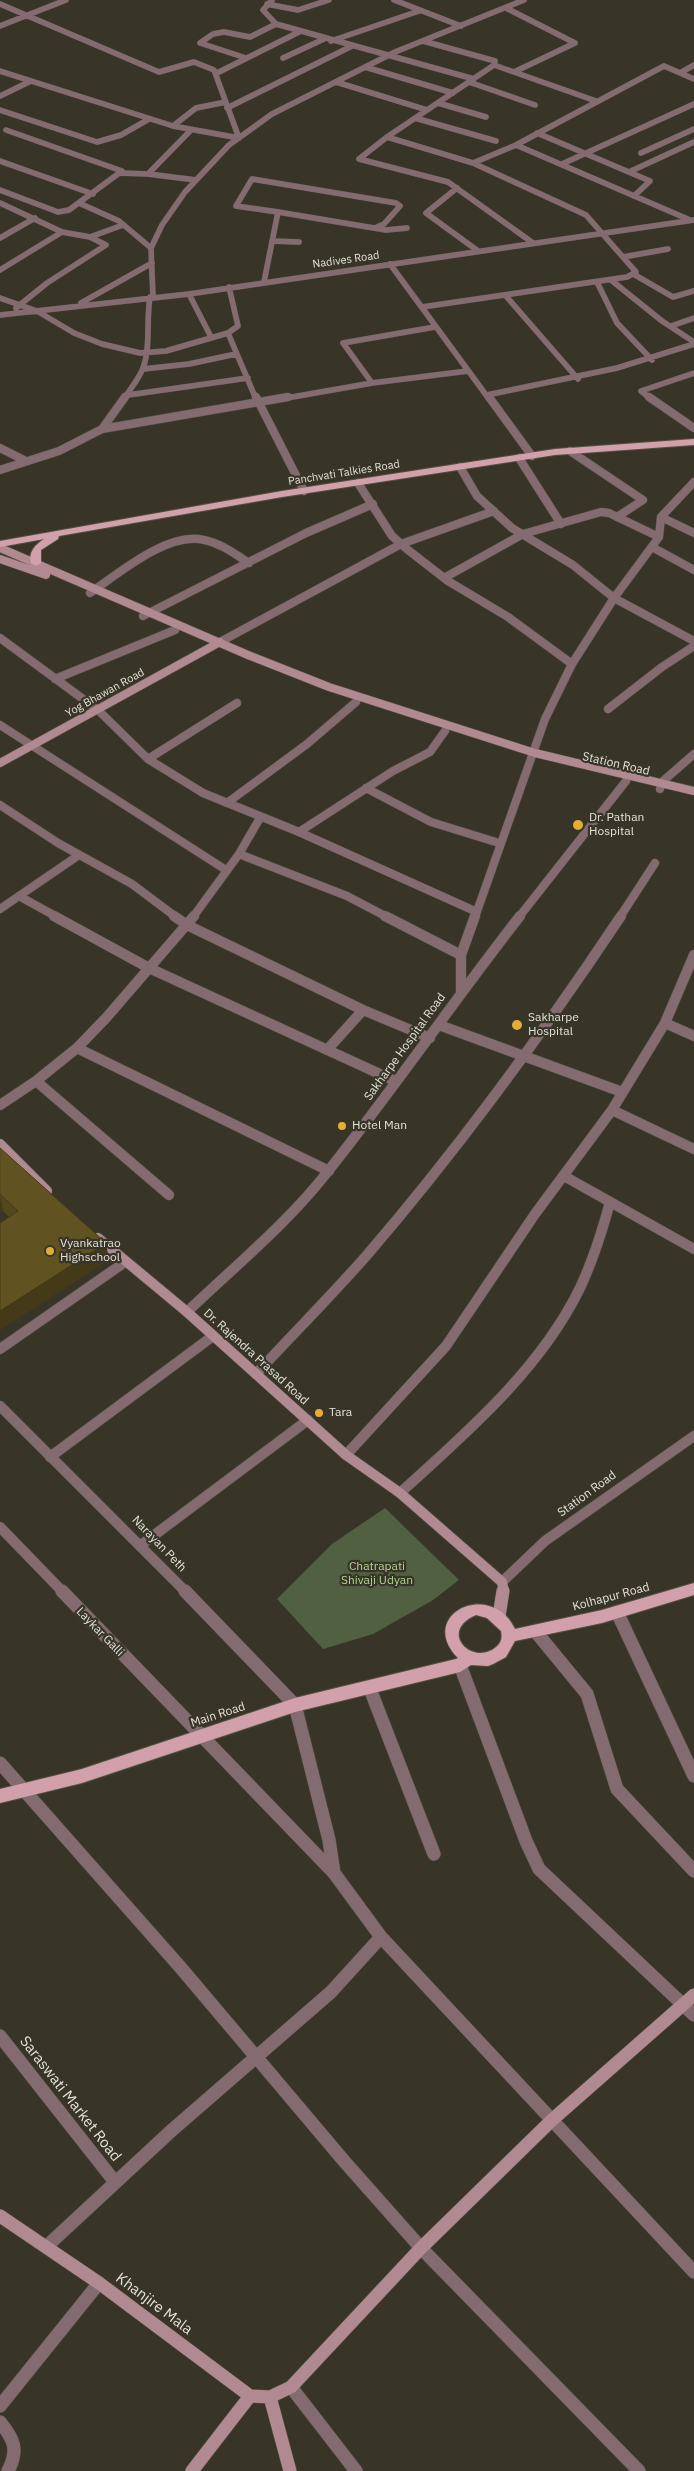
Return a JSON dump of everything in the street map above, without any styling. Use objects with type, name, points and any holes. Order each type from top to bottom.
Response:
[{"type":"main road","name":"Panchvati Talkies Road","points":[[0,544],[304,491],[532,456],[570,451],[694,442]]},
{"type":"main road","points":[[36,563],[34,554],[37,549],[44,542],[66,532]]},
{"type":"main road","points":[[0,548],[93,591],[216,644],[282,676],[445,731],[533,755]]},
{"type":"main road","points":[[0,559],[93,591]]},
{"type":"main road","points":[[146,614],[175,630],[329,687],[533,755]]},
{"type":"main road","name":"Yog Bhawan Road","points":[[0,763],[216,644]]},
{"type":"main road","name":"Station Road","points":[[533,755],[626,781],[661,785],[694,797]]},
{"type":"main road","name":"Station Road","points":[[533,755],[694,791]]},
{"type":"main road","points":[[0,1144],[56,1200]]},
{"type":"main road","name":"Dr. Rajendra Prasad Road","points":[[90,1231],[186,1312],[346,1455],[400,1493],[502,1582]]},
{"type":"main road","points":[[499,1616],[504,1595],[502,1582]]},
{"type":"main road","name":"Kolhapur Road","points":[[509,1636],[536,1632],[693,1592]]},
{"type":"main road","points":[[476,1609],[492,1612],[499,1616],[504,1622],[509,1636],[504,1650],[498,1655],[484,1660],[459,1664],[456,1649],[452,1642],[452,1627],[455,1620],[468,1611],[476,1609]]},
{"type":"main road","name":"Main Road","points":[[0,1796],[82,1776],[295,1705],[370,1689],[459,1664]]},
{"type":"main road","points":[[192,2471],[250,2396],[270,2398],[291,2387],[421,2248],[552,2120],[689,1999]]},
{"type":"main road","name":"Khanjire Mala","points":[[0,2216],[99,2283],[250,2396]]},
{"type":"main road","points":[[270,2398],[290,2471]]},
{"type":"street","points":[[0,26],[66,0]]},
{"type":"street","points":[[329,0],[298,12],[290,12],[269,2],[263,10],[276,24],[331,41],[390,54],[472,80],[535,105]]},
{"type":"street","points":[[394,0],[418,11],[461,26]]},
{"type":"street","points":[[102,429],[128,395],[143,370],[147,352],[146,316],[151,297],[151,248],[162,225],[196,180],[229,145],[272,114],[390,54],[524,0]]},
{"type":"street","points":[[1,5],[9,2]]},
{"type":"street","points":[[1,5],[159,72],[194,62],[217,72],[299,32]]},
{"type":"street","points":[[506,8],[575,43],[514,72]]},
{"type":"street","points":[[331,41],[418,11]]},
{"type":"street","points":[[246,58],[200,43],[207,37],[226,30],[250,37],[276,24]]},
{"type":"street","points":[[283,58],[324,39]]},
{"type":"street","points":[[423,41],[496,61],[494,66],[387,136],[359,159],[448,182],[533,243]]},
{"type":"street","points":[[173,126],[190,109],[202,104],[226,105],[352,46]]},
{"type":"street","points":[[680,73],[694,65]]},
{"type":"street","points":[[494,66],[596,102]]},
{"type":"street","points":[[473,163],[516,144],[664,66],[694,79]]},
{"type":"street","points":[[365,68],[453,93]]},
{"type":"street","points":[[0,71],[148,119],[192,130],[239,138]]},
{"type":"street","points":[[217,72],[226,105],[239,138]]},
{"type":"street","points":[[0,96],[31,81]]},
{"type":"street","points":[[336,82],[427,110]]},
{"type":"street","points":[[438,103],[486,117]]},
{"type":"street","points":[[562,164],[694,104]]},
{"type":"street","points":[[0,110],[97,142],[121,135],[148,119]]},
{"type":"street","points":[[415,118],[496,141]]},
{"type":"street","points":[[21,123],[28,119]]},
{"type":"street","points":[[3,131],[13,126]]},
{"type":"street","points":[[641,152],[694,129]]},
{"type":"street","points":[[148,174],[192,130]]},
{"type":"street","points":[[3,131],[122,171],[120,173]]},
{"type":"street","points":[[537,133],[650,181],[634,196]]},
{"type":"street","points":[[387,136],[473,163],[586,215],[636,272],[635,275]]},
{"type":"street","points":[[629,172],[694,142]]},
{"type":"street","points":[[516,144],[692,221]]},
{"type":"street","points":[[0,161],[93,194]]},
{"type":"street","points":[[0,190],[58,212],[70,210],[120,173],[148,174],[196,180]]},
{"type":"street","points":[[375,228],[384,224],[400,206],[396,202],[252,179],[236,206],[386,230],[408,228]]},
{"type":"street","points":[[456,188],[426,213],[478,251]]},
{"type":"street","points":[[79,203],[123,225],[151,248]]},
{"type":"street","points":[[0,204],[36,218],[62,232],[90,237],[106,245],[47,283],[20,305],[1,316]]},
{"type":"street","points":[[264,282],[278,212]]},
{"type":"street","points":[[0,238],[36,218]]},
{"type":"street","name":"Nadives Road","points":[[1,316],[189,294],[692,221]]},
{"type":"street","points":[[90,237],[123,225]]},
{"type":"street","points":[[0,270],[62,232]]},
{"type":"street","points":[[272,241],[299,242]]},
{"type":"street","points":[[623,257],[668,249]]},
{"type":"street","points":[[75,306],[152,263]]},
{"type":"street","points":[[390,264],[532,456]]},
{"type":"street","points":[[422,307],[506,296],[563,285],[597,282],[635,275],[673,297],[694,291]]},
{"type":"street","points":[[611,280],[694,343]]},
{"type":"street","points":[[597,282],[617,323],[652,360]]},
{"type":"street","points":[[0,298],[37,311],[74,332],[102,344],[140,353],[166,351],[228,333],[238,326],[236,311],[229,288]]},
{"type":"street","points":[[189,294],[212,337]]},
{"type":"street","points":[[506,296],[578,379]]},
{"type":"street","points":[[671,326],[694,318]]},
{"type":"street","points":[[372,383],[343,343],[435,327]]},
{"type":"street","points":[[228,333],[259,403],[304,491]]},
{"type":"street","points":[[486,395],[578,379],[652,360],[694,343]]},
{"type":"street","points":[[143,370],[189,364],[236,354]]},
{"type":"street","points":[[0,470],[59,451],[102,429],[372,383],[468,370]]},
{"type":"street","points":[[694,373],[641,391],[661,408],[694,428]]},
{"type":"street","points":[[128,395],[248,378]]},
{"type":"street","points":[[0,448],[26,462]]},
{"type":"street","points":[[570,451],[643,500],[617,517]]},
{"type":"street","points":[[519,458],[561,524]]},
{"type":"street","points":[[460,467],[477,496],[523,534],[573,566],[614,598],[694,641]]},
{"type":"street","points":[[461,991],[461,955],[545,719],[572,664],[614,598],[658,537],[661,517],[690,493],[694,482]]},
{"type":"street","points":[[358,483],[392,536],[401,544],[444,578],[508,617],[572,664]]},
{"type":"street","points":[[146,614],[249,563],[300,535],[373,504]]},
{"type":"street","points":[[216,644],[401,544],[494,511]]},
{"type":"street","points":[[444,578],[523,534],[601,512],[617,517],[658,537]]},
{"type":"street","points":[[661,517],[694,533]]},
{"type":"street","points":[[93,591],[150,553],[168,544],[200,538],[228,549],[249,563]]},
{"type":"street","points":[[652,547],[694,570]]},
{"type":"street","points":[[55,679],[175,630]]},
{"type":"street","points":[[0,638],[98,710],[148,759],[203,793],[260,818],[300,832],[380,870],[477,912]]},
{"type":"street","points":[[608,709],[662,666],[694,646]]},
{"type":"street","points":[[227,803],[307,744],[356,702]]},
{"type":"street","points":[[148,759],[237,703]]},
{"type":"street","points":[[0,725],[226,870]]},
{"type":"street","points":[[300,832],[393,771],[430,752],[445,731]]},
{"type":"street","points":[[661,785],[694,754]]},
{"type":"street","name":"Sakharpe Hospital Road","points":[[186,1312],[294,1211],[329,1171],[395,1081],[430,1038],[461,991],[626,781]]},
{"type":"street","points":[[366,788],[431,822],[499,844]]},
{"type":"street","points":[[0,805],[79,855],[132,884],[187,926],[363,1010],[430,1038]]},
{"type":"street","points":[[0,1105],[36,1081],[77,1048],[187,926],[239,854],[260,818]]},
{"type":"street","points":[[239,854],[347,896],[461,955]]},
{"type":"street","points":[[0,909],[79,855]]},
{"type":"street","points":[[256,1374],[380,1239],[482,1114],[600,950],[655,863]]},
{"type":"street","points":[[19,896],[149,968],[395,1081]]},
{"type":"street","points":[[346,1455],[446,1346],[612,1110],[665,1024],[690,978],[694,955]]},
{"type":"street","points":[[328,1050],[363,1010]]},
{"type":"street","points":[[665,1024],[694,1036]]},
{"type":"street","points":[[439,1025],[622,1092]]},
{"type":"street","points":[[77,1048],[329,1171]]},
{"type":"street","points":[[36,1081],[170,1195]]},
{"type":"street","points":[[612,1110],[694,1149]]},
{"type":"street","points":[[564,1176],[694,1249]]},
{"type":"street","points":[[400,1493],[504,1396],[548,1342],[588,1273],[604,1231],[610,1202]]},
{"type":"street","points":[[0,1349],[63,1308],[125,1262]]},
{"type":"street","points":[[50,1457],[213,1336]]},
{"type":"street","name":"Narayan Peth","points":[[0,1406],[141,1545],[295,1705]]},
{"type":"street","points":[[141,1545],[308,1420]]},
{"type":"street","name":"Station Road","points":[[502,1582],[545,1541],[616,1489],[694,1436]]},
{"type":"street","name":"Laykar Galli","points":[[0,1527],[200,1737],[334,1873],[381,1937],[694,2272]]},
{"type":"street","points":[[617,1612],[694,1776]]},
{"type":"street","points":[[536,1632],[587,1694],[617,1789],[694,1871]]},
{"type":"street","points":[[459,1664],[526,1841],[539,1869],[689,1999],[694,2015]]},
{"type":"street","points":[[370,1689],[434,1854]]},
{"type":"street","points":[[295,1705],[329,1840],[334,1873]]},
{"type":"street","points":[[0,1763],[257,2056],[344,2161],[421,2248],[639,2471]]},
{"type":"street","points":[[46,2246],[115,2182],[331,1992],[381,1937]]},
{"type":"street","name":"Saraswati Market Road","points":[[0,2036],[115,2182]]},
{"type":"street","points":[[0,2406],[99,2283]]},
{"type":"street","points":[[291,2387],[356,2471]]},
{"type":"street","points":[[0,2422],[14,2441],[17,2454],[8,2471]]},
{"type":"green space","name":"Chatrapati Shivaji Udyan","points":[[385,1508],[459,1580],[433,1600],[373,1634],[323,1649],[277,1599],[332,1544]]},
{"type":"building","name":"Vyankatrao Highschool","points":[[0,1148],[106,1243],[0,1311],[0,1223],[18,1211],[0,1194]]},
{"type":"place","name":"Dr. Pathan Hospital","points":[[578,825]]},
{"type":"place","name":"Sakharpe Hospital","points":[[517,1025]]},
{"type":"place","name":"Hotel Man","points":[[342,1126]]},
{"type":"place","name":"Vyankatrao Highschool","points":[[50,1251]]},
{"type":"place","name":"Tara","points":[[319,1413]]}]
